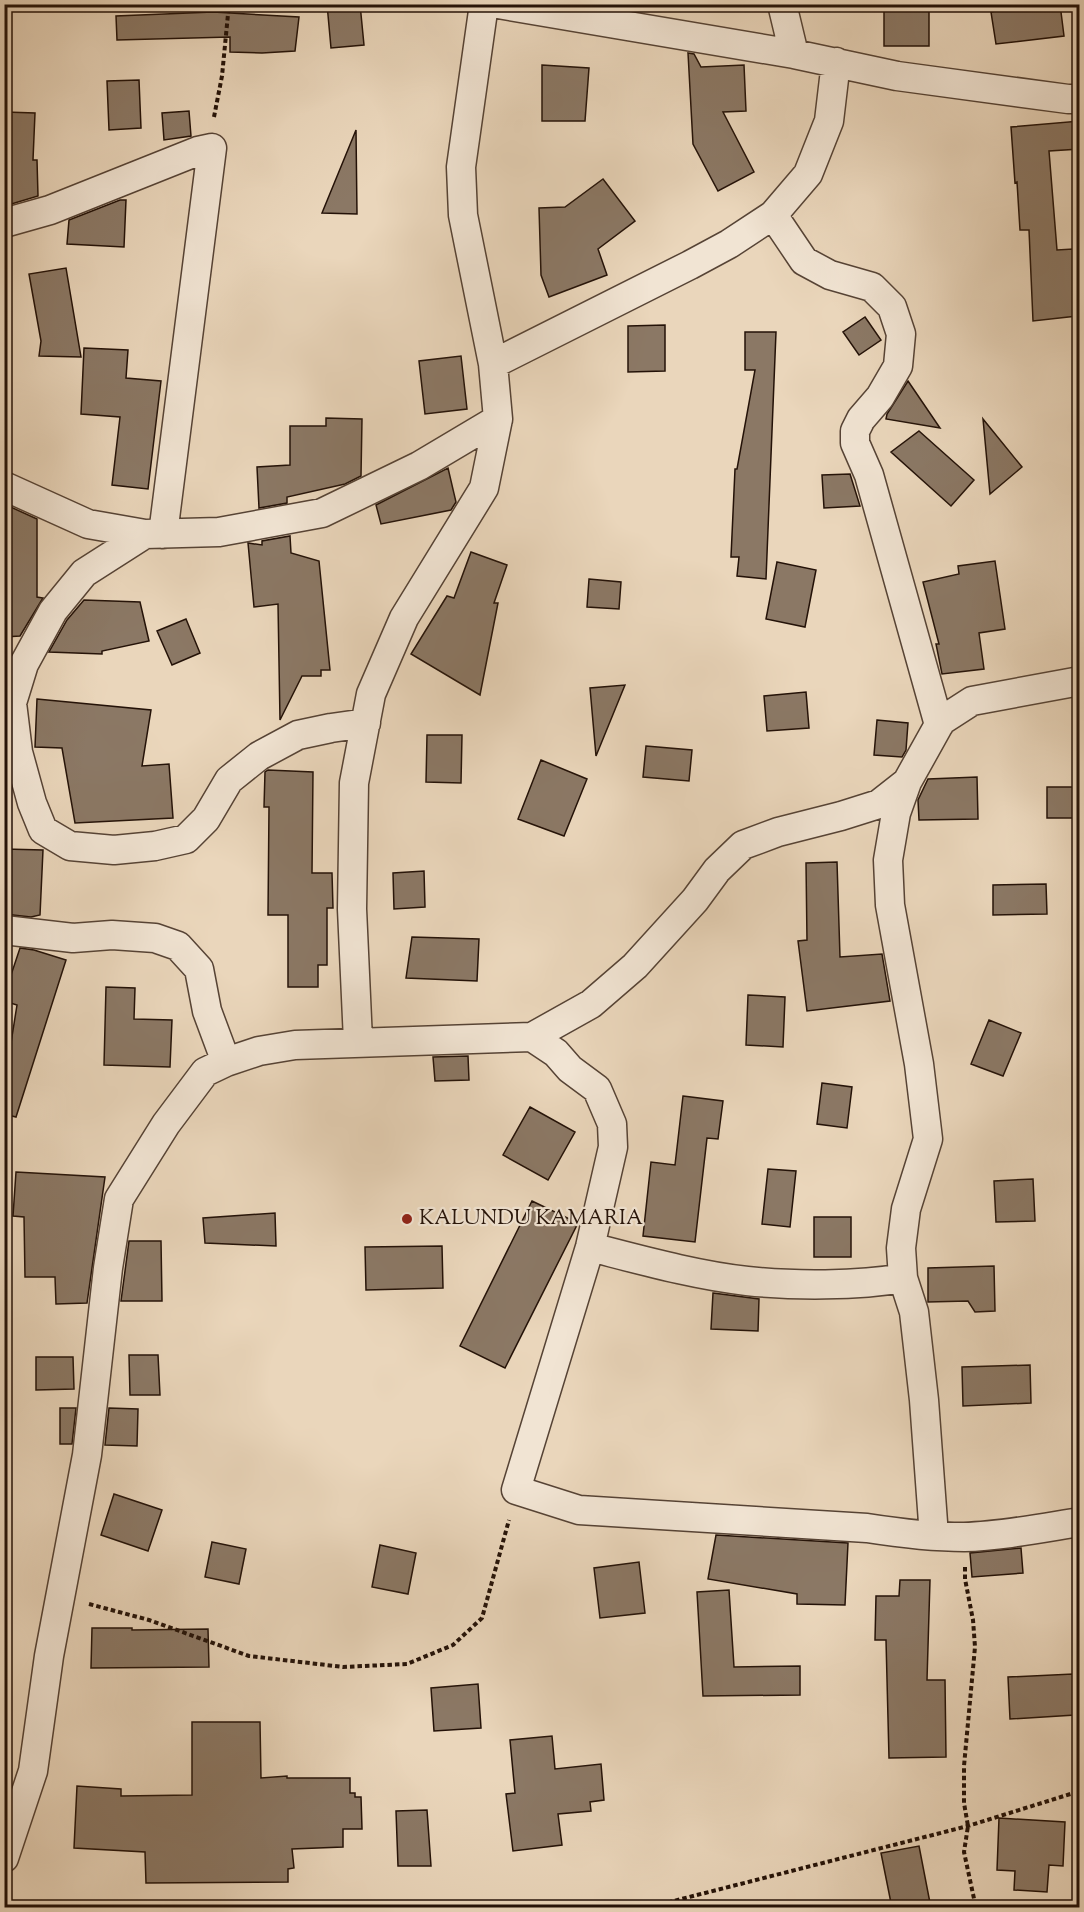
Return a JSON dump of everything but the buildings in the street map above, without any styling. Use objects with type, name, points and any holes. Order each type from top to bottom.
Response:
[{"type":"street","points":[[358,1041],[352,909],[354,783],[371,694],[404,618],[484,488],[498,419],[493,364],[463,215],[461,167],[484,4]]},
{"type":"street","points":[[498,4],[794,54],[897,76],[1080,99]]},
{"type":"street","points":[[782,4],[794,54]]},
{"type":"street","points":[[493,364],[690,265],[729,244],[773,215],[808,174],[829,121],[836,62]]},
{"type":"street","points":[[4,223],[50,210],[198,151],[212,148],[154,534]]},
{"type":"street","points":[[773,215],[804,261],[830,275],[873,287],[892,307],[901,334],[898,366],[880,397],[861,419],[855,430],[855,443],[869,475],[939,725]]},
{"type":"street","points":[[4,486],[88,524],[154,534],[219,532],[322,513],[419,466],[498,419]]},
{"type":"street","points":[[154,534],[84,573],[53,611],[24,664],[12,703],[18,752],[32,803],[43,830],[70,846],[114,850],[155,846],[186,839],[206,819],[229,780],[259,756],[298,735],[366,723]]},
{"type":"street","points":[[934,1536],[924,1400],[914,1312],[903,1278],[901,1248],[906,1209],[928,1139],[919,1064],[890,904],[888,860],[896,813],[907,782],[941,721],[972,701],[1080,681]]},
{"type":"street","points":[[4,1858],[33,1771],[49,1656],[87,1455],[108,1268],[119,1199],[166,1124],[205,1072],[259,1051],[295,1045],[358,1041],[532,1037],[591,1004],[635,966],[695,900],[717,870],[743,845],[778,832],[879,804],[907,782]]},
{"type":"street","points":[[4,930],[73,938],[112,935],[155,938],[178,946],[199,969],[207,1011],[226,1062]]},
{"type":"street","points":[[532,1037],[556,1053],[570,1070],[597,1089],[612,1124],[613,1147],[590,1247],[516,1490],[579,1510],[867,1528],[934,1536],[966,1537],[1080,1522]]},
{"type":"street","points":[[590,1247],[691,1272],[748,1281],[809,1284],[867,1283],[903,1278]]},
{"type":"path","points":[[212,148],[229,4]]},
{"type":"path","points":[[60,1596],[148,1620],[249,1656],[343,1666],[407,1664],[453,1645],[482,1618],[503,1547],[516,1490]]},
{"type":"path","points":[[966,1537],[965,1579],[973,1620],[975,1647],[964,1766],[964,1803],[968,1826],[964,1852],[976,1908]]},
{"type":"path","points":[[646,1908],[968,1826],[1080,1791]]},
{"type":"place","name":"KALUNDU KAMARIA","points":[[407,1219]]}]
